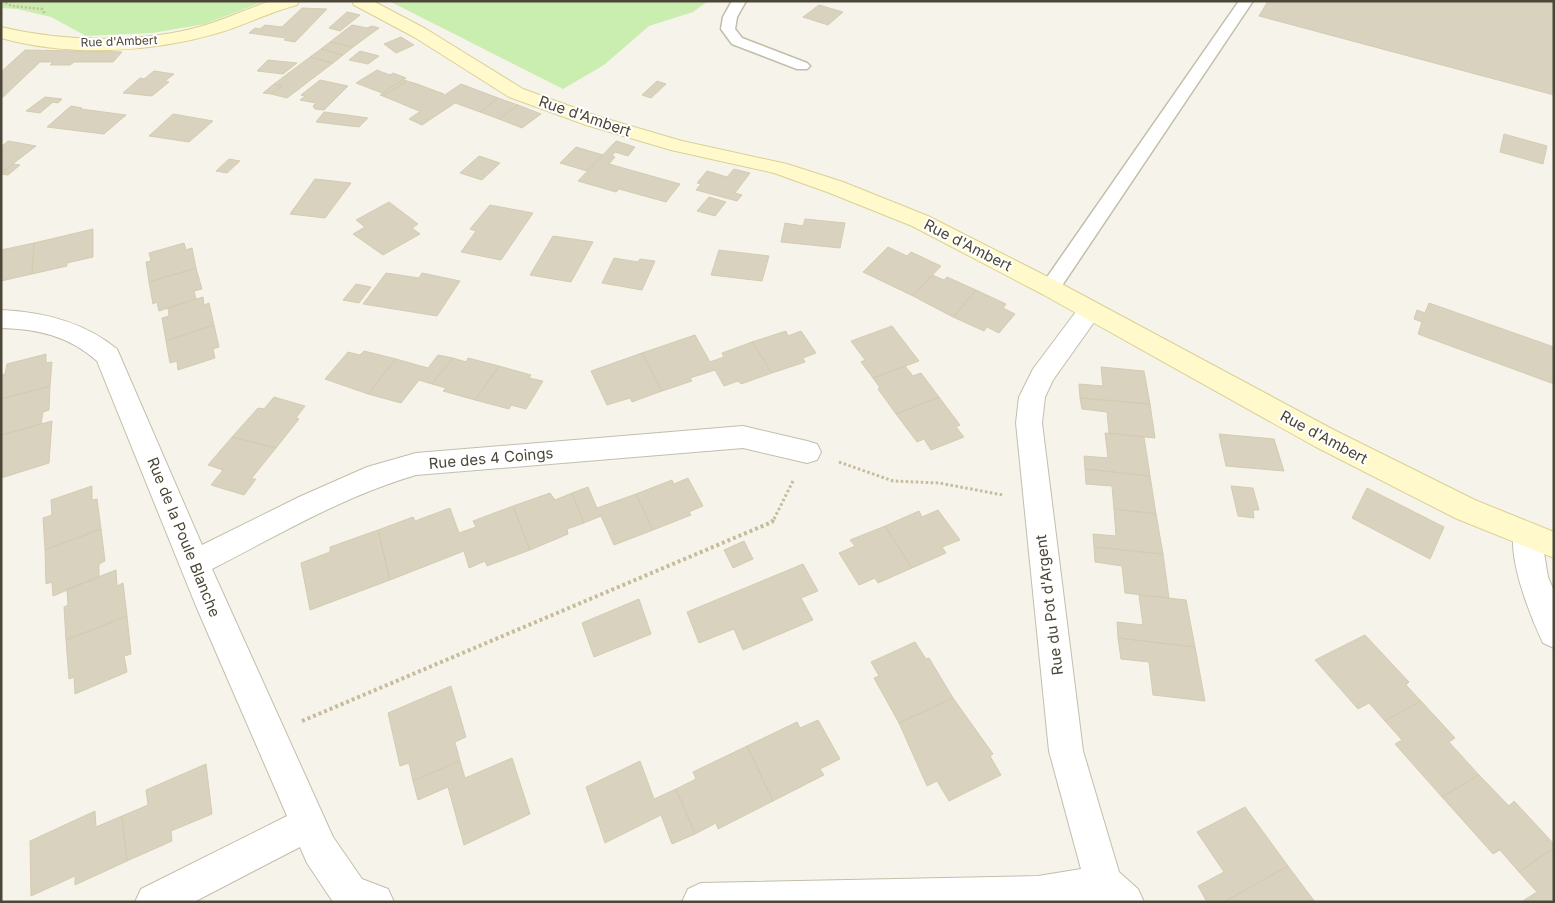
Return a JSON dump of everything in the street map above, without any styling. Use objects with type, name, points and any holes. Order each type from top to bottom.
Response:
[{"type":"street","name":"Rue d'Ambert","points":[[360,1],[420,32],[516,93],[612,126],[678,146],[780,168],[835,187],[920,221],[1050,288],[1324,438],[1465,509],[1540,540]]},
{"type":"street","name":"Rue d'Ambert","points":[[6,38],[105,43],[168,39],[211,29],[283,2]]},
{"type":"street","name":"Rue du Pot d'Argent","points":[[1090,311],[1042,376],[1032,397],[1029,422],[1066,751],[1114,893]]},
{"type":"street","name":"Rue de la Poule Blanche","points":[[1,319],[49,324],[74,332],[96,344],[108,356],[194,563],[308,824],[320,850],[354,898]]},
{"type":"street","name":"Rue des 4 Coings","points":[[194,563],[309,506],[377,475],[416,464],[743,437],[808,452]]},
{"type":"street","points":[[1540,540],[1533,577],[1554,632]]},
{"type":"street","points":[[154,902],[308,824]]},
{"type":"street","points":[[701,902],[1114,893]]},
{"type":"lane","points":[[739,1],[730,17],[728,29],[737,41],[802,66]]},
{"type":"lane","points":[[1050,288],[1246,1]]},
{"type":"path","points":[[269,735],[772,522],[808,452],[893,481],[939,483],[1037,502]]},
{"type":"green space","points":[[1,1],[265,1],[205,24],[152,33],[86,36],[51,17],[17,9],[1,8]]},
{"type":"green space","points":[[389,1],[708,1],[693,12],[649,26],[604,65],[563,89]]},
{"type":"building","points":[[1268,1],[1554,1],[1554,95],[1259,16]]},
{"type":"building","points":[[819,5],[843,12],[828,25],[803,17]]},
{"type":"building","points":[[302,8],[327,9],[295,42],[284,40],[286,38],[249,33],[255,28],[260,29],[265,25],[282,27]]},
{"type":"building","points":[[347,12],[360,15],[340,31],[329,28]]},
{"type":"building","points":[[352,25],[379,28],[353,47],[330,42]]},
{"type":"building","points":[[401,37],[414,45],[396,53],[384,44]]},
{"type":"building","points":[[330,42],[353,47],[343,55],[321,49]]},
{"type":"building","points":[[321,49],[343,55],[333,63],[310,57]]},
{"type":"building","points":[[25,50],[122,52],[113,62],[74,62],[70,65],[50,65],[53,62],[40,62],[1,99],[1,72]]},
{"type":"building","points":[[360,51],[379,56],[368,64],[349,60]]},
{"type":"building","points":[[310,57],[333,63],[287,98],[271,94],[282,86],[274,84]]},
{"type":"building","points":[[268,60],[297,63],[283,74],[257,71]]},
{"type":"building","points":[[377,70],[406,78],[382,93],[356,83]]},
{"type":"building","points":[[154,71],[174,74],[165,81],[169,82],[152,96],[123,93],[140,78],[144,79]]},
{"type":"building","points":[[320,80],[348,86],[324,110],[315,109],[313,106],[316,103],[300,100],[305,96],[301,95]]},
{"type":"building","points":[[403,80],[407,81],[383,96],[380,95]]},
{"type":"building","points":[[407,81],[444,94],[419,111],[383,96]]},
{"type":"building","points":[[657,81],[666,84],[651,98],[642,95]]},
{"type":"building","points":[[274,84],[282,86],[271,94],[263,93]]},
{"type":"building","points":[[461,84],[498,98],[480,112],[455,103],[422,125],[409,119]]},
{"type":"building","points":[[45,97],[62,99],[58,103],[53,102],[40,113],[26,111]]},
{"type":"building","points":[[498,98],[518,105],[499,119],[480,112]]},
{"type":"building","points":[[518,105],[541,114],[522,128],[499,119]]},
{"type":"building","points":[[71,106],[126,115],[104,134],[47,127]]},
{"type":"building","points":[[324,112],[368,118],[359,127],[316,122]]},
{"type":"building","points":[[173,114],[213,121],[189,142],[149,136]]},
{"type":"building","points":[[1504,134],[1547,146],[1543,164],[1500,152]]},
{"type":"building","points":[[8,141],[36,146],[1,173],[1,147]]},
{"type":"building","points":[[616,141],[635,147],[628,156],[615,152],[612,156],[615,157],[609,164],[680,184],[666,202],[619,189],[616,192],[578,181]]},
{"type":"building","points":[[576,147],[603,155],[587,171],[560,163]]},
{"type":"building","points":[[479,156],[500,163],[482,180],[460,173]]},
{"type":"building","points":[[229,159],[240,161],[227,173],[216,171]]},
{"type":"building","points":[[13,164],[20,165],[8,175],[1,174]]},
{"type":"building","points":[[734,169],[750,173],[735,193],[742,195],[737,201],[696,190],[701,184],[697,183],[707,171],[727,177]]},
{"type":"building","points":[[315,179],[351,183],[325,218],[290,214]]},
{"type":"building","points":[[709,197],[726,202],[715,216],[697,211]]},
{"type":"building","points":[[389,202],[418,224],[412,228],[420,234],[383,255],[353,234],[365,227],[356,220]]},
{"type":"building","points":[[490,205],[533,213],[501,260],[461,252],[476,231],[470,229]]},
{"type":"building","points":[[805,219],[845,223],[840,248],[781,242],[785,223],[803,226]]},
{"type":"building","points":[[93,229],[93,257],[67,263],[67,266],[32,274],[34,243]]},
{"type":"building","points":[[553,236],[593,242],[571,282],[530,275]]},
{"type":"building","points":[[34,243],[32,274],[1,281],[1,250]]},
{"type":"building","points":[[184,243],[186,250],[192,248],[196,268],[149,282],[146,262],[151,261],[149,253]]},
{"type":"building","points":[[888,247],[907,256],[911,252],[941,266],[913,296],[863,272]]},
{"type":"building","points":[[719,250],[769,256],[762,281],[711,275]]},
{"type":"building","points":[[614,258],[638,262],[640,259],[655,261],[642,290],[602,283]]},
{"type":"building","points":[[196,268],[202,289],[194,291],[196,299],[159,311],[157,302],[153,304],[149,282]]},
{"type":"building","points":[[386,273],[419,278],[422,273],[460,281],[437,316],[363,304]]},
{"type":"building","points":[[932,275],[944,280],[947,277],[976,290],[953,317],[913,296]]},
{"type":"building","points":[[356,284],[371,287],[359,303],[343,300]]},
{"type":"building","points":[[976,290],[1006,304],[1003,308],[1015,314],[999,333],[987,327],[984,331],[953,317]]},
{"type":"building","points":[[203,297],[204,305],[209,303],[214,325],[166,341],[162,318],[169,316],[168,308]]},
{"type":"building","points":[[1429,303],[1554,347],[1554,384],[1418,334],[1422,322],[1414,319],[1417,310],[1425,313]]},
{"type":"building","points":[[214,325],[219,347],[213,349],[215,358],[178,370],[177,361],[170,363],[166,341]]},
{"type":"building","points":[[892,326],[919,361],[873,378],[861,362],[865,360],[851,341]]},
{"type":"building","points":[[786,331],[788,336],[801,331],[816,353],[803,358],[805,362],[772,373],[752,342]]},
{"type":"building","points":[[695,335],[710,362],[724,357],[722,353],[752,342],[772,373],[741,384],[738,381],[724,386],[715,370],[690,378],[692,381],[662,391],[642,353]]},
{"type":"building","points":[[364,351],[396,359],[368,394],[325,379],[348,352],[360,355]]},
{"type":"building","points":[[642,353],[662,391],[632,402],[630,398],[607,405],[591,371]]},
{"type":"building","points":[[46,354],[46,363],[52,362],[50,386],[1,399],[1,375],[5,374],[7,364]]},
{"type":"building","points":[[438,355],[453,358],[432,384],[419,380],[401,403],[368,394],[396,359],[428,368]]},
{"type":"building","points":[[453,358],[466,362],[468,358],[499,366],[475,400],[443,391],[446,388],[432,384]]},
{"type":"building","points":[[499,366],[531,375],[529,378],[543,381],[526,409],[511,405],[509,409],[475,400]]},
{"type":"building","points":[[905,366],[913,376],[921,373],[939,397],[896,414],[878,389],[880,388],[873,378]]},
{"type":"building","points":[[1101,367],[1144,371],[1150,404],[1080,398],[1079,384],[1103,386]]},
{"type":"building","points":[[50,386],[49,410],[43,412],[41,424],[1,435],[1,399]]},
{"type":"building","points":[[274,397],[305,406],[296,418],[299,419],[276,448],[232,437],[258,408],[264,409]]},
{"type":"building","points":[[939,397],[960,425],[956,427],[964,437],[931,450],[924,439],[917,442],[896,414]]},
{"type":"building","points":[[1080,398],[1150,404],[1155,438],[1109,433],[1107,412],[1082,409]]},
{"type":"building","points":[[52,421],[49,463],[1,478],[1,435]]},
{"type":"building","points":[[1105,433],[1144,437],[1150,476],[1085,469],[1084,456],[1108,458]]},
{"type":"building","points":[[1219,434],[1274,439],[1284,471],[1226,466]]},
{"type":"building","points":[[232,437],[276,448],[251,479],[256,479],[244,495],[211,485],[223,470],[208,465]]},
{"type":"building","points":[[1085,469],[1150,476],[1156,514],[1114,509],[1112,486],[1086,484]]},
{"type":"building","points":[[688,478],[703,506],[689,512],[691,515],[653,530],[636,494],[672,480],[674,484]]},
{"type":"building","points":[[92,486],[92,500],[97,499],[101,529],[45,550],[43,518],[52,515],[51,500]]},
{"type":"building","points":[[1231,486],[1253,488],[1259,510],[1253,510],[1254,518],[1238,516]]},
{"type":"building","points":[[588,487],[597,508],[636,494],[653,530],[614,545],[601,516],[584,523],[572,493]]},
{"type":"building","points":[[1367,488],[1444,527],[1430,559],[1352,518]]},
{"type":"building","points":[[550,493],[555,500],[572,493],[584,523],[567,529],[568,534],[530,550],[513,506]]},
{"type":"building","points":[[513,506],[530,550],[487,566],[485,561],[469,568],[464,551],[390,580],[378,530],[413,517],[415,521],[450,508],[459,533],[476,527],[473,521]]},
{"type":"building","points":[[1114,509],[1156,514],[1163,554],[1094,547],[1093,534],[1116,536]]},
{"type":"building","points":[[938,510],[960,540],[942,547],[946,553],[912,568],[885,526],[919,511],[922,517]]},
{"type":"building","points":[[885,526],[912,568],[878,583],[875,578],[859,585],[839,553],[855,546],[850,540]]},
{"type":"building","points":[[101,529],[105,561],[99,564],[99,577],[53,596],[52,582],[46,584],[45,550]]},
{"type":"building","points":[[378,530],[390,580],[310,610],[301,563],[330,552],[330,547]]},
{"type":"building","points":[[744,541],[753,559],[733,568],[724,550]]},
{"type":"building","points":[[1094,547],[1163,554],[1169,598],[1125,593],[1122,566],[1095,562]]},
{"type":"building","points":[[803,564],[818,591],[801,598],[813,620],[743,650],[734,629],[699,643],[687,612]]},
{"type":"building","points":[[116,570],[117,586],[123,583],[127,616],[66,640],[64,607],[68,605],[67,589]]},
{"type":"building","points":[[1139,595],[1186,600],[1195,647],[1118,638],[1117,622],[1143,625]]},
{"type":"building","points":[[639,599],[651,634],[594,657],[582,623]]},
{"type":"building","points":[[127,616],[131,654],[124,656],[127,672],[75,694],[74,677],[69,679],[66,640]]},
{"type":"building","points":[[1365,635],[1409,682],[1406,685],[1421,701],[1385,721],[1369,703],[1358,709],[1315,660]]},
{"type":"building","points":[[1118,638],[1195,647],[1205,701],[1153,695],[1149,662],[1121,659]]},
{"type":"building","points":[[915,642],[926,659],[929,658],[953,698],[899,723],[874,678],[879,676],[871,662]]},
{"type":"building","points":[[451,686],[466,737],[455,742],[460,761],[413,781],[409,763],[400,766],[388,713]]},
{"type":"building","points":[[953,698],[993,754],[990,756],[1001,775],[949,801],[937,781],[927,786],[899,723]]},
{"type":"building","points":[[1421,701],[1455,738],[1449,742],[1479,775],[1442,797],[1395,744],[1402,740],[1385,721]]},
{"type":"building","points":[[818,720],[840,759],[820,769],[824,775],[773,801],[747,746],[797,722],[800,728]]},
{"type":"building","points":[[747,746],[773,801],[718,829],[716,823],[695,834],[676,789],[696,779],[693,772]]},
{"type":"building","points":[[512,758],[530,814],[464,845],[448,787],[418,800],[413,781],[460,761],[465,778]]},
{"type":"building","points":[[640,761],[654,799],[676,789],[695,834],[672,844],[661,815],[605,843],[586,787]]},
{"type":"building","points":[[206,764],[212,814],[171,831],[172,841],[127,861],[122,816],[148,805],[146,790]]},
{"type":"building","points":[[1479,775],[1509,806],[1514,801],[1554,844],[1554,848],[1519,872],[1500,850],[1493,854],[1442,797]]},
{"type":"building","points":[[1245,807],[1288,866],[1224,902],[1207,902],[1198,886],[1224,872],[1197,832]]},
{"type":"building","points":[[95,811],[96,827],[122,816],[127,861],[75,885],[75,876],[31,896],[30,841]]},
{"type":"building","points":[[1554,848],[1554,902],[1521,902],[1537,892],[1519,872]]},
{"type":"building","points":[[1288,866],[1315,902],[1224,902]]}]
